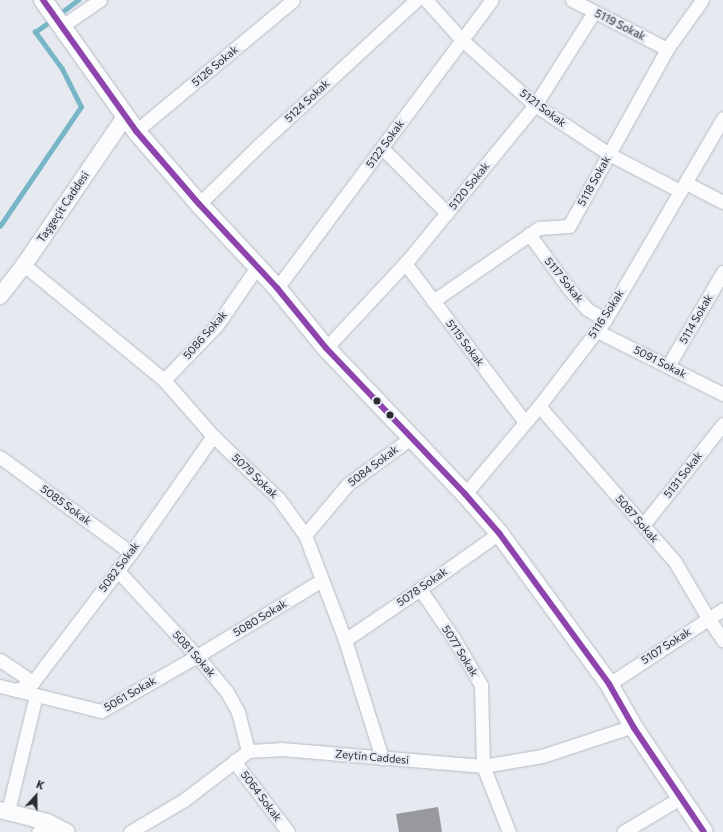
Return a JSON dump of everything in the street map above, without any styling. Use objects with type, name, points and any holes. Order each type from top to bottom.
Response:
[{"type":"main road","points":[[45,4],[136,131],[199,204],[277,288],[326,348],[412,437],[499,533],[609,684],[632,726],[704,832]]},
{"type":"street","points":[[61,25],[100,0]]},
{"type":"street","name":"5126 Sokak","points":[[136,131],[293,0]]},
{"type":"street","name":"5124 Sokak","points":[[199,204],[259,145],[416,0]]},
{"type":"street","name":"5121 Sokak","points":[[426,0],[462,40],[535,105],[609,154],[683,187],[723,202]]},
{"type":"street","name":"5122 Sokak","points":[[277,288],[492,0]]},
{"type":"street","name":"5119 Sokak","points":[[572,0],[667,49]]},
{"type":"street","name":"5118 Sokak","points":[[433,301],[539,228],[569,226],[667,49],[702,0]]},
{"type":"street","name":"5120 Sokak","points":[[326,348],[405,264],[535,105],[594,12]]},
{"type":"street","name":"Taşgeçit Caddesi","points":[[0,296],[24,265],[125,117]]},
{"type":"street","name":"5116 Sokak","points":[[465,494],[539,406],[605,320],[723,118]]},
{"type":"street","points":[[382,148],[447,213]]},
{"type":"street","name":"5117 Sokak","points":[[529,234],[570,290],[588,308],[605,320]]},
{"type":"street","name":"5115 Sokak","points":[[405,264],[525,422]]},
{"type":"street","name":"5079 Sokak","points":[[24,265],[164,380],[212,436],[279,499],[305,535],[345,640],[382,758]]},
{"type":"street","name":"5086 Sokak","points":[[164,380],[217,325],[257,267]]},
{"type":"street","name":"5114 Sokak","points":[[668,366],[723,272]]},
{"type":"street","name":"5091 Sokak","points":[[597,331],[723,394]]},
{"type":"street","name":"5087 Sokak","points":[[539,406],[675,562],[708,618],[723,640]]},
{"type":"street","name":"5131 Sokak","points":[[643,525],[723,424]]},
{"type":"street","name":"5082 Sokak","points":[[0,686],[17,690],[34,689],[212,436]]},
{"type":"street","name":"5084 Sokak","points":[[305,535],[348,484],[412,437]]},
{"type":"street","name":"5085 Sokak","points":[[0,456],[131,553]]},
{"type":"street","name":"5078 Sokak","points":[[345,640],[499,533]]},
{"type":"street","name":"5081 Sokak","points":[[117,570],[197,656],[227,692],[238,712],[248,751]]},
{"type":"street","name":"5080 Sokak","points":[[197,656],[322,580]]},
{"type":"street","name":"5077 Sokak","points":[[420,589],[454,639],[481,685],[483,766]]},
{"type":"street","name":"5107 Sokak","points":[[609,684],[723,609]]},
{"type":"street","name":"5061 Sokak","points":[[0,660],[34,689],[101,711],[197,656]]},
{"type":"street","points":[[34,689],[4,810],[43,827],[67,832]]},
{"type":"street","name":"Zeytin Caddesi","points":[[130,832],[184,800],[234,760],[248,751],[281,749],[483,766],[542,756],[632,726]]},
{"type":"street","name":"5064 Sokak","points":[[234,760],[288,832]]},
{"type":"street","points":[[483,766],[509,832]]},
{"type":"street","points":[[623,832],[680,798]]},
{"type":"building","points":[[438,807],[442,832],[399,832],[396,814]]},
{"type":"waterway","points":[[58,15],[78,0]]},
{"type":"waterway","points":[[0,226],[81,107],[62,69],[35,32],[52,20]]},
{"type":"transit line","points":[[43,0],[136,131],[199,204],[277,288],[326,348],[465,494],[499,533],[609,684],[634,728],[704,832]]}]
